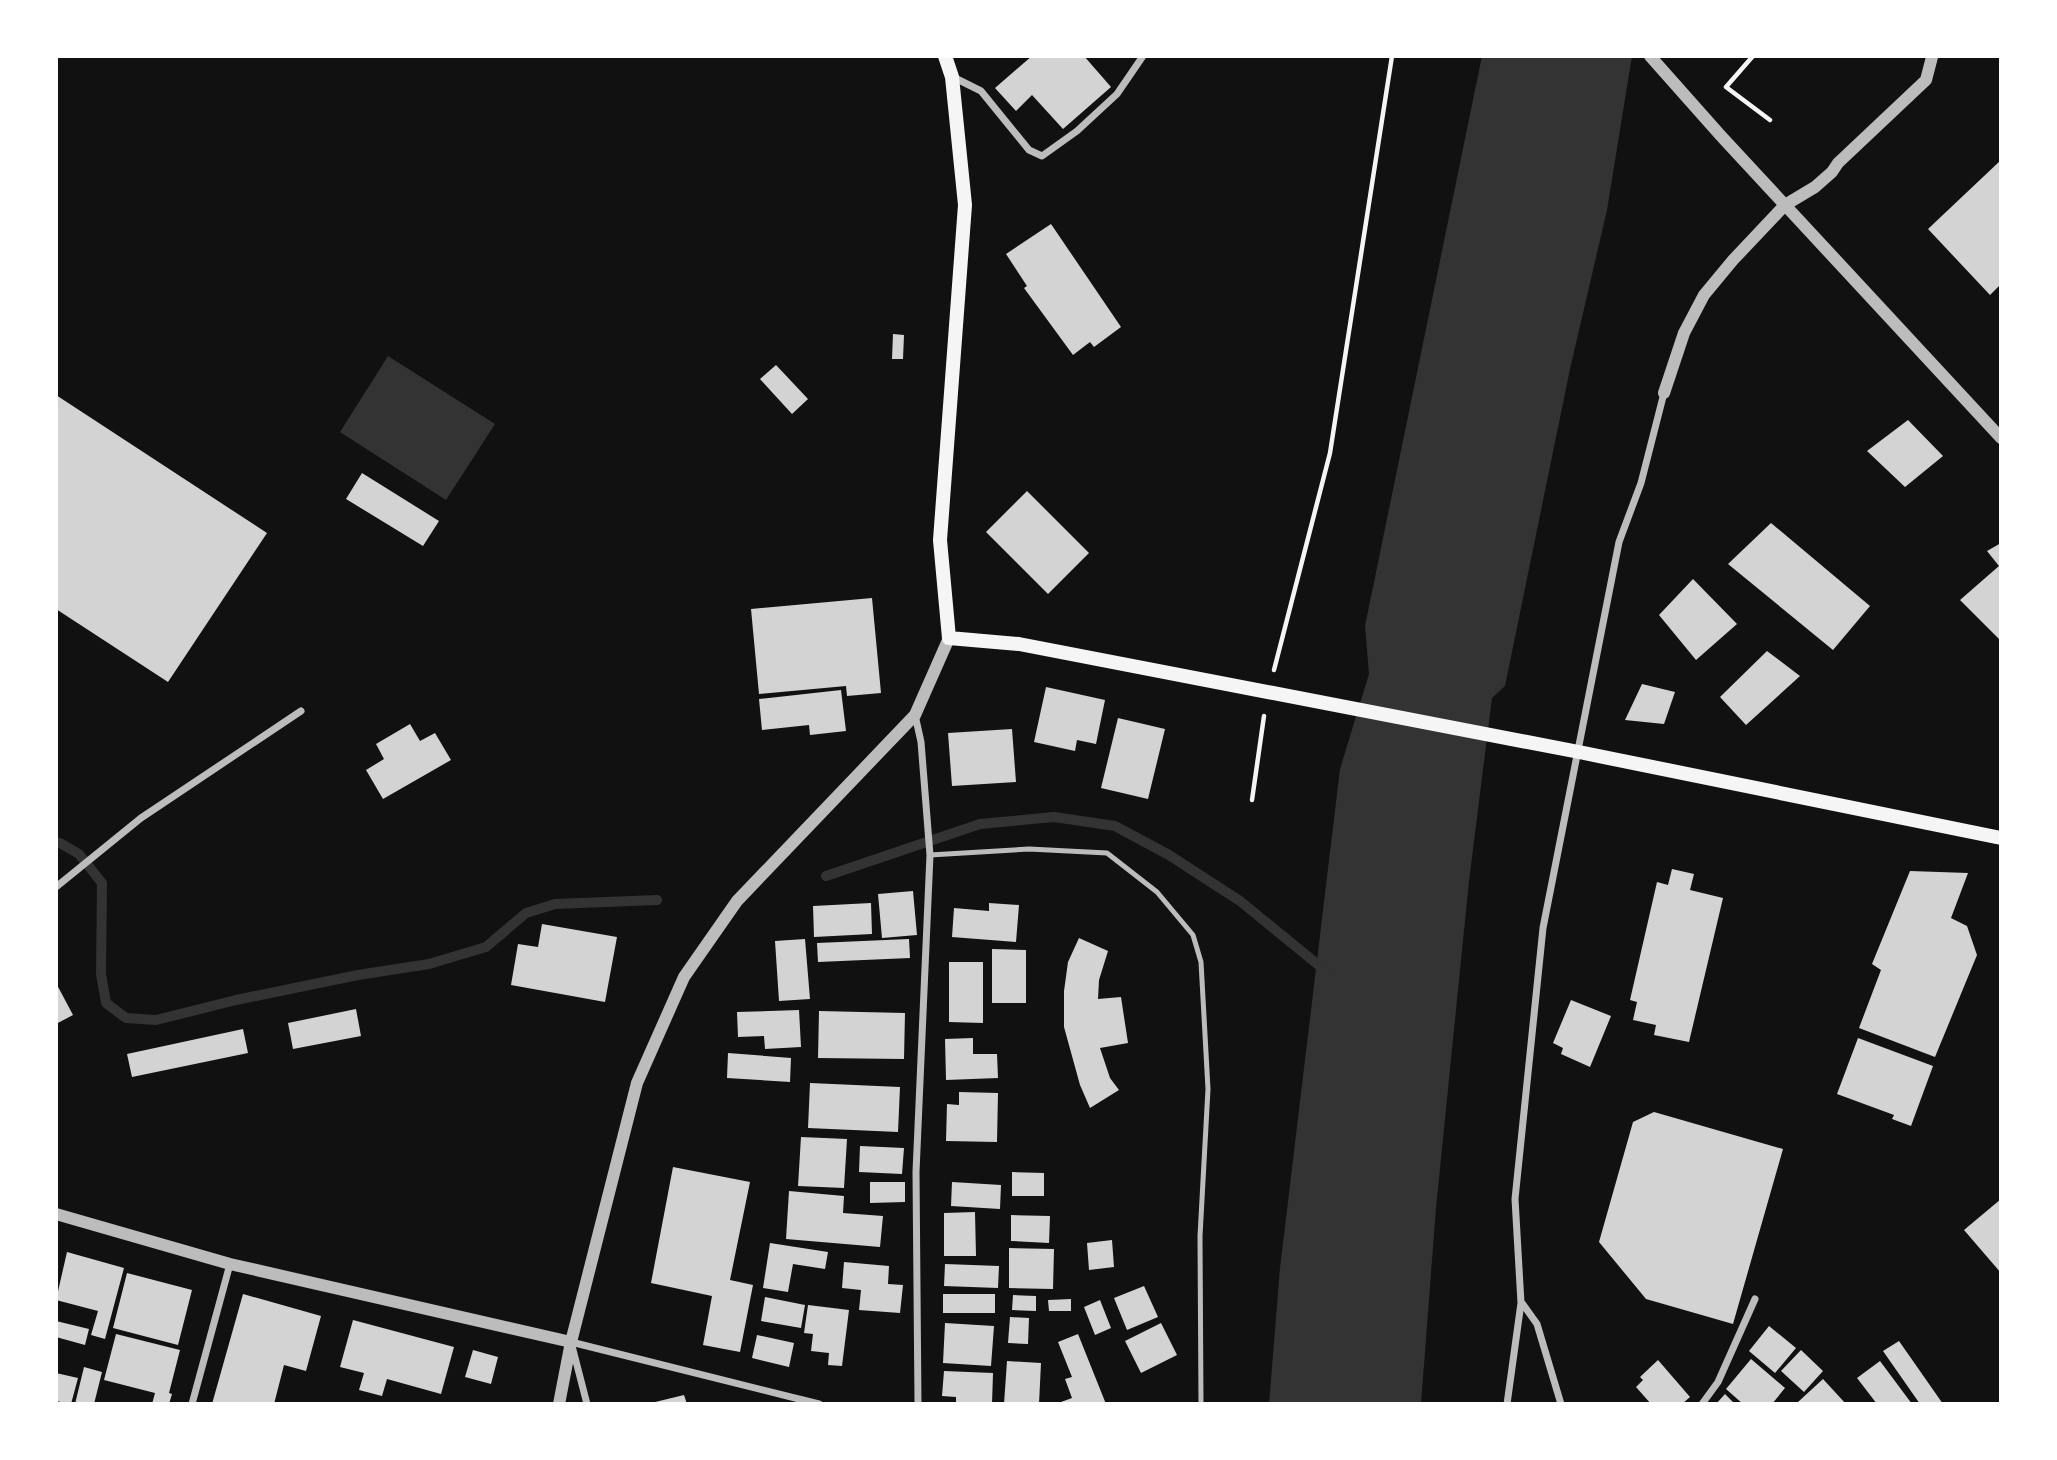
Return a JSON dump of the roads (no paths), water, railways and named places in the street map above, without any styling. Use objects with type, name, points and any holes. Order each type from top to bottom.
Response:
[{"type":"main road","points":[[945,56],[952,77],[965,205],[940,540],[949,638],[1019,644],[1579,752],[2001,838]]},
{"type":"street","points":[[952,77],[981,91],[1029,150],[1042,156],[1077,131],[1117,94],[1143,56]]},
{"type":"street","points":[[1650,56],[2001,438]]},
{"type":"street","points":[[1507,1404],[1521,1303],[1515,1199],[1543,928],[1619,542],[1642,483],[1664,393],[1684,332],[1704,295],[1785,205],[1815,187],[1832,172],[1838,163],[1926,79],[1932,57]]},
{"type":"street","points":[[559,1404],[571,1342],[637,1083],[684,977],[737,901],[915,715],[949,638]]},
{"type":"street","points":[[56,887],[141,818],[301,711]]},
{"type":"street","points":[[915,715],[921,742],[929,852],[916,1172],[918,1404]]},
{"type":"street","points":[[56,1214],[230,1264],[571,1342],[819,1404]]},
{"type":"street","points":[[192,1404],[230,1264]]},
{"type":"street","points":[[1702,1404],[1718,1382],[1755,1298]]},
{"type":"street","points":[[1521,1303],[1537,1324],[1561,1404]]},
{"type":"street","points":[[571,1342],[587,1404]]},
{"type":"lane","points":[[929,852],[1029,849],[1107,853],[1157,892],[1193,935],[1201,962],[1208,1089],[1200,1236],[1201,1404]]},
{"type":"waterway","points":[[826,876],[980,824],[1054,817],[1115,826],[1169,855],[1240,901],[1327,972]]},
{"type":"waterway","points":[[56,842],[79,854],[102,883],[101,974],[106,1003],[126,1018],[156,1020],[236,1000],[358,975],[429,964],[486,947],[526,913],[555,904],[657,900]]}]
